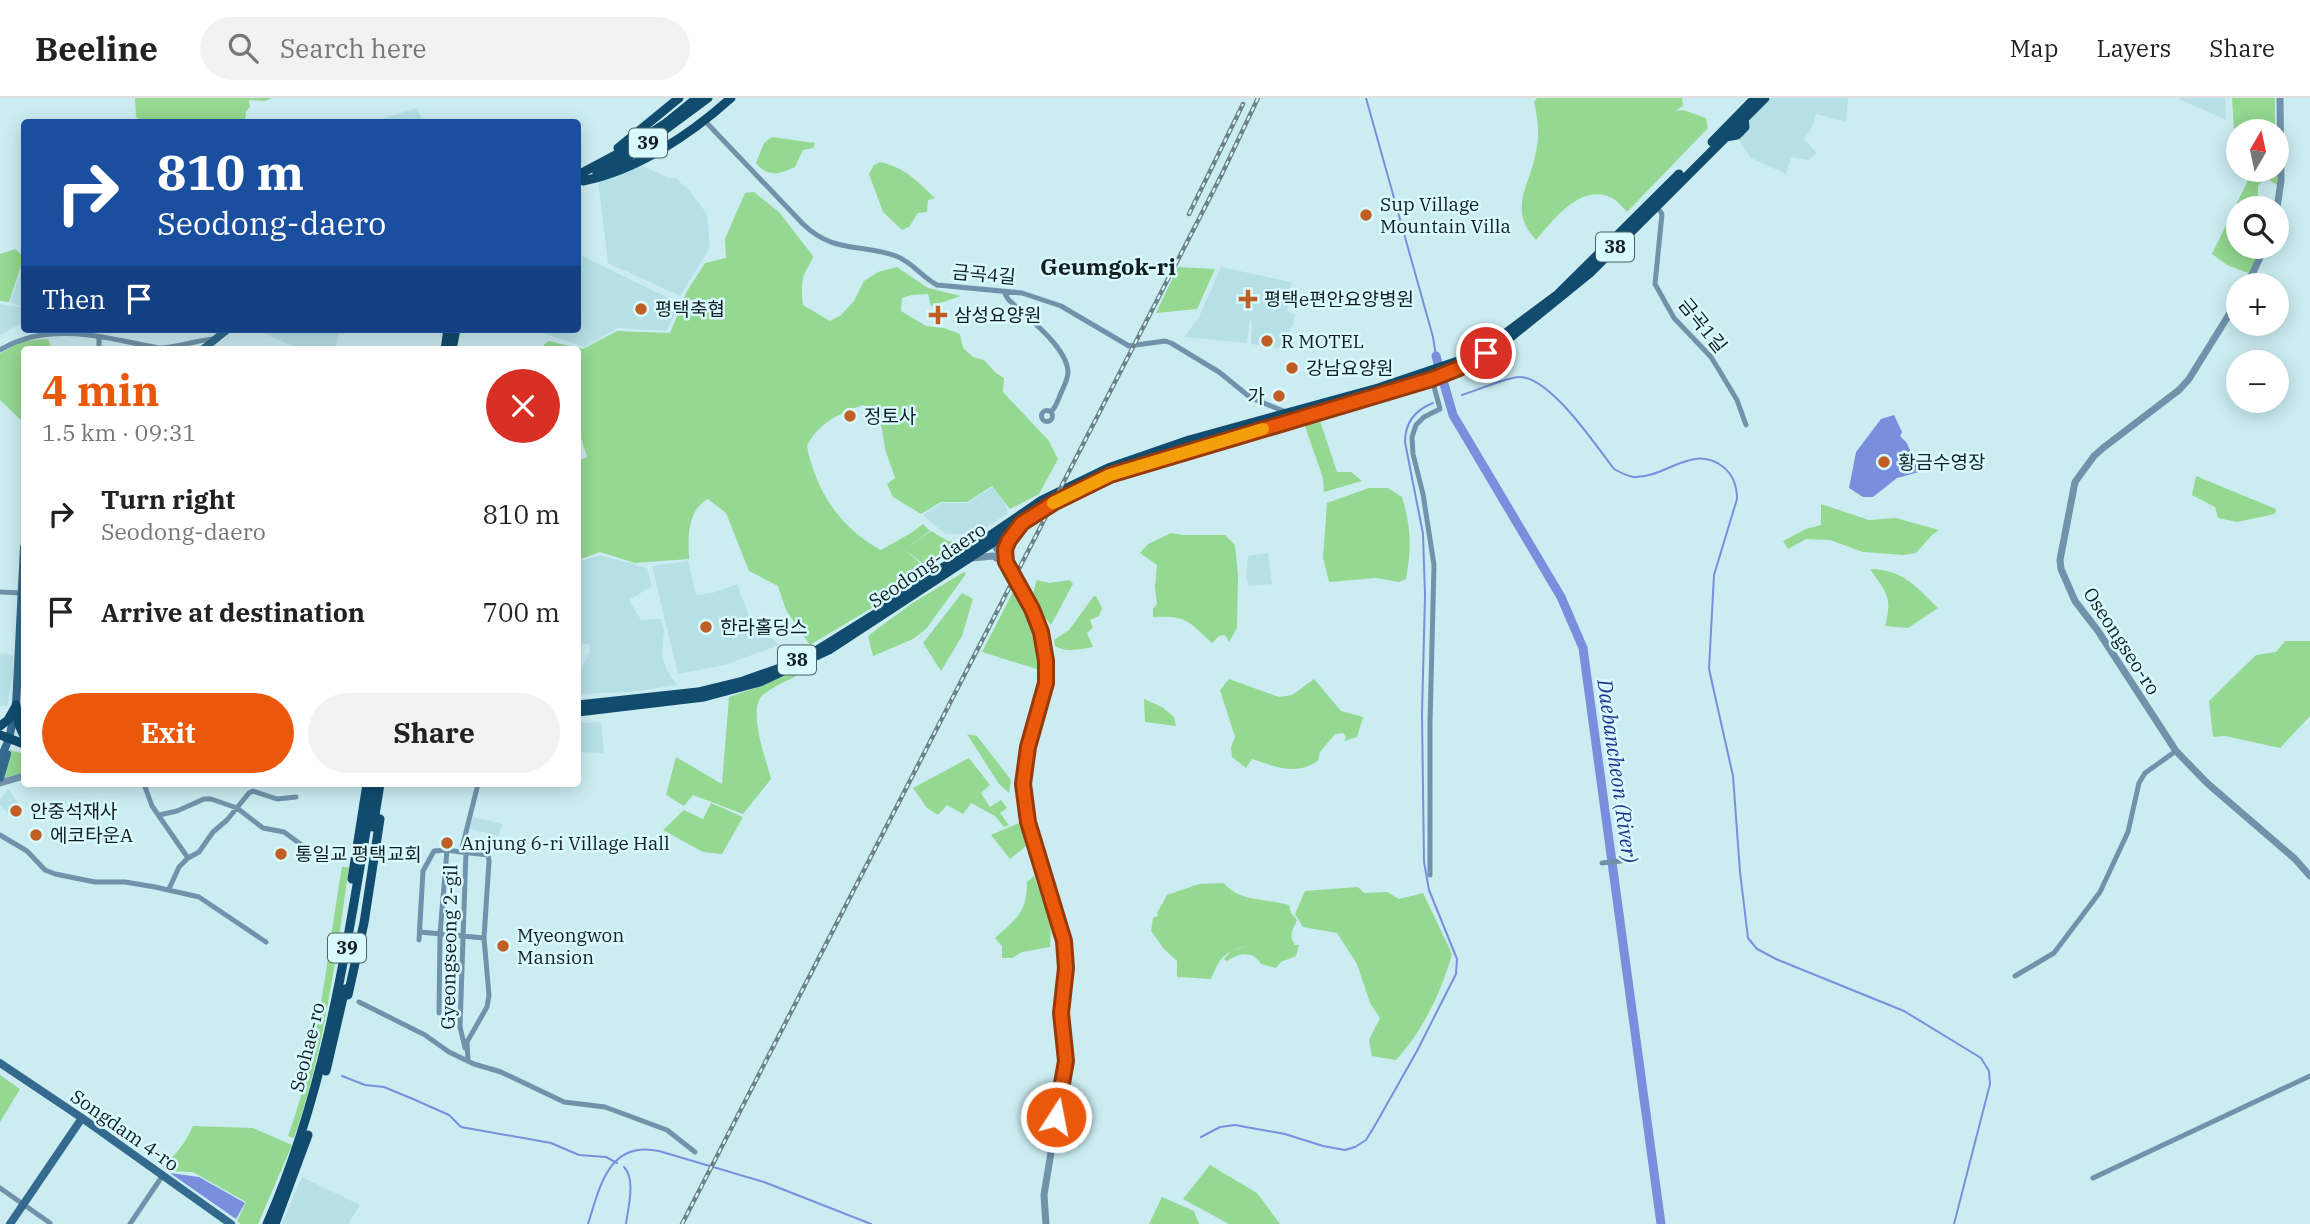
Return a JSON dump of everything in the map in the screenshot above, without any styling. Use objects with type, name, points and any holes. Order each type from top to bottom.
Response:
[{"type":"main road","points":[[604,161],[679,98]]},
{"type":"main road","name":"39","points":[[581,178],[604,161],[666,124],[697,98]]},
{"type":"main road","name":"39","points":[[581,179],[631,155],[708,98]]},
{"type":"main road","points":[[581,180],[608,174],[641,160],[704,120],[731,98]]},
{"type":"main road","name":"Seodong-daero","points":[[1654,204],[1755,98]]},
{"type":"main road","name":"Seodong-daero","points":[[581,712],[704,698],[761,682],[829,650],[967,559],[990,539],[1110,475],[1439,373],[1503,335],[1558,294],[1765,98]]},
{"type":"main road","points":[[207,346],[223,333]]},
{"type":"main road","name":"Seodong-daero","points":[[581,705],[698,692],[780,668],[841,635],[990,539],[1042,500],[1108,468],[1189,439],[1439,373]]},
{"type":"main road","points":[[21,593],[16,705],[21,729]]},
{"type":"main road","points":[[0,726],[8,720],[16,705]]},
{"type":"main road","points":[[0,760],[16,705]]},
{"type":"main road","points":[[5,741],[21,749]]},
{"type":"main road","points":[[0,778],[5,741]]},
{"type":"main road","points":[[332,1024],[339,959],[367,787]]},
{"type":"main road","name":"39","points":[[341,1013],[374,787]]},
{"type":"main road","name":"39","points":[[362,872],[379,787]]},
{"type":"main road","points":[[341,1013],[353,978],[360,945],[386,787]]},
{"type":"main road","name":"Seohae-ro","points":[[267,1224],[303,1132],[332,1024],[362,872]]},
{"type":"main road","name":"Seohae-ro","points":[[275,1224],[309,1130],[341,1013]]},
{"type":"main road","name":"Songdam 4-ro","points":[[0,1065],[231,1224]]},
{"type":"main road","points":[[10,1224],[83,1121]]},
{"type":"main road","name":"Songdam 4-ro","points":[[162,1177],[222,1224]]},
{"type":"main road","points":[[16,1224],[25,1206]]},
{"type":"street","points":[[2279,196],[2280,98]]},
{"type":"street","name":"금곡4길","points":[[704,120],[803,225],[819,238],[831,244],[893,255],[911,264],[937,285],[1023,293],[1061,306],[1129,346],[1165,341],[1171,343],[1219,372],[1251,398],[1289,413]]},
{"type":"street","name":"금곡1길","points":[[1654,204],[1662,214],[1656,284],[1674,318],[1711,357],[1737,400],[1746,425]]},
{"type":"street","points":[[1004,292],[1047,337],[1066,363],[1066,383],[1051,412]]},
{"type":"street","name":"Oseongseo-ro","points":[[2226,319],[2189,379],[2179,390],[2103,448],[2075,482],[2060,560],[2061,569],[2075,601],[2125,670],[2176,751],[2207,783],[2295,859],[2310,876]]},
{"type":"street","points":[[0,350],[15,341],[56,333]]},
{"type":"street","points":[[77,333],[148,346]]},
{"type":"street","points":[[99,337],[99,346]]},
{"type":"street","points":[[180,346],[194,341],[216,339]]},
{"type":"street","points":[[1430,875],[1429,737],[1434,565],[1412,437],[1416,425],[1424,417],[1440,409],[1439,373]]},
{"type":"street","points":[[1005,563],[1007,542],[1022,523]]},
{"type":"street","points":[[990,539],[1014,584],[1032,609],[1044,644],[1046,675],[1025,761],[1023,797],[1064,941],[1066,968],[1061,1013],[1066,1061],[1044,1195],[1046,1224]]},
{"type":"street","points":[[967,559],[989,555],[1005,563]]},
{"type":"street","points":[[0,592],[21,593]]},
{"type":"street","points":[[2015,976],[2054,953],[2101,892],[2128,832],[2139,783],[2146,773],[2176,751]]},
{"type":"street","points":[[0,783],[21,777]]},
{"type":"street","points":[[145,787],[152,806],[188,858]]},
{"type":"street","points":[[419,940],[424,871],[434,851],[463,852],[477,787]]},
{"type":"street","points":[[169,889],[173,875],[188,858],[199,852],[213,832],[253,791],[277,799],[296,797]]},
{"type":"street","points":[[159,816],[204,799],[211,799],[237,808],[263,828],[284,832],[310,851]]},
{"type":"street","points":[[0,835],[27,851],[45,870],[55,874],[95,882],[125,882],[169,889],[199,897],[266,942]]},
{"type":"street","points":[[439,1013],[440,934],[447,850]]},
{"type":"street","name":"Gyeongseong 2-gil","points":[[463,852],[488,855],[484,938],[489,995],[487,1007],[467,1042],[468,1061],[460,1027],[463,852]]},
{"type":"street","points":[[1602,863],[1621,861]]},
{"type":"street","points":[[420,932],[484,938]]},
{"type":"street","points":[[359,1002],[425,1035],[449,1052],[468,1061],[501,1072],[564,1102],[605,1107],[672,1132],[695,1152]]},
{"type":"street","points":[[2093,1178],[2310,1076]]},
{"type":"street","points":[[130,1224],[162,1177]]},
{"type":"street","points":[[0,1188],[50,1223]]},
{"type":"shaded area","points":[[1772,98],[1848,98],[1846,122],[1816,114],[1812,128],[1804,139],[1817,153],[1809,160],[1791,157],[1786,174],[1751,158],[1739,140],[1741,126]]},
{"type":"shaded area","points":[[2177,98],[2225,98],[2226,120]]},
{"type":"shaded area","points":[[417,108],[422,119],[381,119]]},
{"type":"shaded area","points":[[641,165],[668,178],[675,178],[689,190],[707,214],[710,248],[680,296],[608,263],[598,181]]},
{"type":"shaded area","points":[[581,255],[679,303],[667,331],[618,328],[584,347],[544,333],[581,333]]},
{"type":"shaded area","name":"평택e편안요양병원","points":[[1221,267],[1291,282],[1287,311],[1295,314],[1284,349],[1251,344],[1250,320],[1247,343],[1184,337],[1199,317]]},
{"type":"shaded area","points":[[21,271],[21,305],[10,303]]},
{"type":"shaded area","points":[[0,304],[21,308],[21,324],[0,335]]},
{"type":"shaded area","points":[[264,333],[339,333],[336,346],[292,346]]},
{"type":"shaded area","points":[[993,487],[1008,513],[977,534],[945,534],[923,515],[942,503],[967,503]]},
{"type":"shaded area","points":[[1268,553],[1272,584],[1249,586],[1246,578],[1248,556]]},
{"type":"shaded area","points":[[600,555],[647,568],[652,586],[629,600],[641,620],[661,619],[664,631],[662,653],[666,669],[677,685],[631,692],[581,694],[581,668],[590,652],[589,645],[581,643],[581,561]]},
{"type":"shaded area","name":"한라홀딩스","points":[[688,561],[696,595],[712,593],[737,584],[749,616],[779,645],[725,665],[678,674],[652,566]]},
{"type":"shaded area","points":[[0,654],[13,656],[13,674],[7,706],[0,706]]},
{"type":"shaded area","points":[[601,722],[604,753],[581,752],[581,723]]},
{"type":"shaded area","name":"안중석재사","points":[[8,789],[24,811],[13,818],[0,805],[0,799]]},
{"type":"shaded area","points":[[473,817],[502,824],[499,836],[470,829]]},
{"type":"shaded area","points":[[302,1177],[360,1205],[348,1224],[282,1224]]},
{"type":"green space","points":[[135,98],[272,98],[265,101],[249,100],[250,107],[246,111],[245,119],[136,117]]},
{"type":"green space","points":[[1537,98],[1682,98],[1683,106],[1675,111],[1683,110],[1706,118],[1708,128],[1627,212],[1610,197],[1588,195],[1568,206],[1536,240],[1527,229],[1522,207],[1537,145],[1538,127],[1534,102]]},
{"type":"green space","points":[[2232,98],[2275,98],[2275,119],[2233,119]]},
{"type":"green space","points":[[772,137],[815,143],[813,148],[803,150],[795,167],[779,173],[769,173],[756,163],[764,143]]},
{"type":"green space","points":[[880,162],[904,172],[935,198],[928,200],[927,212],[918,213],[909,227],[902,230],[883,212],[869,174],[874,165]]},
{"type":"green space","points":[[2247,182],[2261,182],[2258,186],[2258,196],[2240,196]]},
{"type":"green space","points":[[754,192],[779,212],[813,256],[803,279],[803,305],[830,321],[841,315],[854,301],[864,281],[878,272],[897,267],[928,288],[961,296],[931,306],[928,294],[911,295],[902,298],[901,311],[926,326],[944,328],[960,334],[963,348],[973,357],[984,360],[1004,378],[1003,392],[1049,441],[1058,459],[1039,494],[1010,509],[992,486],[967,502],[941,502],[921,514],[893,497],[887,484],[895,478],[886,452],[881,424],[870,409],[863,405],[838,415],[823,425],[807,446],[811,462],[823,493],[854,531],[881,550],[923,524],[930,531],[904,550],[931,531],[948,541],[966,541],[929,568],[905,550],[927,569],[870,609],[810,645],[786,610],[778,586],[749,571],[726,513],[708,499],[692,517],[689,559],[635,563],[600,552],[581,559],[581,460],[587,457],[581,438],[581,349],[617,331],[670,333],[687,291],[705,263],[726,258],[725,239],[745,193]]},
{"type":"green space","points":[[2226,225],[2226,259],[2257,259],[2251,273],[2248,273],[2227,265],[2212,254]]},
{"type":"green space","points":[[15,249],[21,254],[21,266],[9,302],[0,301],[0,254]]},
{"type":"green space","points":[[1178,267],[1215,269],[1197,309],[1156,313]]},
{"type":"green space","points":[[48,339],[51,346],[21,346],[21,420],[0,400],[0,354],[21,341]]},
{"type":"green space","points":[[548,341],[570,346],[543,346]]},
{"type":"green space","points":[[1320,421],[1337,472],[1351,472],[1362,481],[1324,492],[1323,478],[1305,426]]},
{"type":"green space","points":[[2196,476],[2276,509],[2275,514],[2237,522],[2218,518],[2215,507],[2192,495]]},
{"type":"green space","points":[[1369,488],[1388,488],[1402,497],[1410,538],[1406,579],[1399,582],[1376,578],[1329,582],[1323,558],[1327,503]]},
{"type":"green space","points":[[1821,504],[1869,520],[1896,518],[1939,530],[1916,553],[1903,555],[1863,552],[1830,540],[1806,539],[1788,549],[1783,541],[1806,529],[1821,525]]},
{"type":"green space","points":[[1171,533],[1225,535],[1235,545],[1238,575],[1237,628],[1229,642],[1225,635],[1219,636],[1212,643],[1192,625],[1180,619],[1153,617],[1153,609],[1157,604],[1157,565],[1140,553],[1148,544]]},
{"type":"green space","points":[[1870,569],[1900,576],[1938,608],[1908,628],[1885,626],[1887,595]]},
{"type":"green space","points":[[964,572],[966,574],[926,629],[913,639],[873,656],[868,636],[911,604]]},
{"type":"green space","points":[[1037,580],[1049,583],[1070,580],[1073,584],[1051,625],[1035,604],[1033,594]]},
{"type":"green space","points":[[1014,590],[1038,638],[1040,670],[982,652]]},
{"type":"green space","points":[[962,593],[973,599],[962,636],[941,671],[923,643]]},
{"type":"green space","points":[[1096,596],[1102,608],[1099,616],[1090,620],[1093,628],[1087,633],[1093,647],[1068,650],[1055,646],[1054,640],[1069,630]]},
{"type":"green space","points":[[2285,641],[2310,641],[2310,716],[2280,748],[2225,736],[2213,737],[2209,701],[2256,655],[2276,652]]},
{"type":"green space","points":[[794,672],[798,675],[768,691],[759,701],[759,734],[771,779],[743,814],[693,795],[684,806],[666,795],[676,757],[722,784],[729,697]]},
{"type":"green space","points":[[1229,679],[1279,697],[1292,695],[1314,679],[1341,711],[1363,717],[1357,737],[1344,741],[1346,737],[1343,733],[1335,734],[1320,752],[1318,761],[1309,766],[1285,769],[1252,759],[1246,768],[1232,757],[1231,747],[1235,737],[1220,690]]},
{"type":"green space","points":[[1144,699],[1162,707],[1174,717],[1176,726],[1145,722]]},
{"type":"green space","points":[[967,734],[977,736],[1011,780],[1009,793],[999,784]]},
{"type":"green space","points":[[10,750],[21,753],[21,774],[3,778]]},
{"type":"green space","points":[[969,758],[990,785],[981,793],[990,807],[1001,800],[1007,808],[1000,813],[1009,825],[1004,827],[995,816],[971,803],[963,814],[947,805],[938,815],[927,808],[913,788]]},
{"type":"green space","points":[[711,803],[743,817],[722,854],[703,852],[663,830],[684,810],[703,819]]},
{"type":"green space","points":[[1019,823],[1026,846],[1010,859],[991,835]]},
{"type":"green space","points":[[342,867],[349,867],[328,1004],[294,1138],[288,1136],[315,1037]]},
{"type":"green space","points":[[1034,876],[1051,925],[1050,947],[1022,952],[1012,958],[1002,958],[1002,946],[995,938],[1023,908],[1027,882]]},
{"type":"green space","points":[[1224,883],[1246,897],[1289,905],[1297,920],[1292,935],[1295,945],[1299,945],[1296,956],[1281,962],[1276,968],[1261,964],[1250,955],[1236,956],[1227,961],[1224,959],[1230,952],[1221,960],[1211,979],[1177,977],[1177,961],[1151,931],[1153,918],[1158,916],[1157,913],[1167,895],[1199,884]]},
{"type":"green space","points":[[1358,887],[1364,893],[1387,892],[1399,899],[1423,893],[1452,954],[1430,1010],[1396,1060],[1372,1056],[1369,1040],[1380,1018],[1370,1003],[1357,964],[1337,933],[1303,927],[1295,914],[1305,891]]},
{"type":"green space","points":[[0,1075],[20,1089],[0,1122]]},
{"type":"green space","points":[[193,1126],[253,1128],[292,1145],[258,1224],[241,1224],[237,1221],[246,1202],[193,1172],[168,1171],[161,1166],[180,1148]]},
{"type":"green space","points":[[1210,1165],[1257,1193],[1280,1224],[1229,1224],[1183,1199]]},
{"type":"green space","points":[[1162,1197],[1194,1211],[1199,1224],[1149,1224]]},
{"type":"water","name":"황금수영장","points":[[1894,415],[1902,432],[1900,436],[1907,443],[1919,472],[1897,478],[1873,497],[1863,497],[1849,488],[1856,452],[1881,419]]},
{"type":"water","points":[[170,1173],[199,1177],[245,1203],[236,1219]]},
{"type":"waterway","points":[[1366,98],[1436,356]]},
{"type":"waterway","name":"Daebancheon (River)","points":[[1436,356],[1453,415],[1561,597],[1583,648],[1661,1224]]},
{"type":"waterway","points":[[1462,395],[1514,378],[1531,380],[1558,400],[1614,469],[1622,473],[1634,477],[1646,476],[1689,460],[1700,459],[1711,460],[1732,476],[1737,499],[1714,575],[1709,669],[1733,776],[1748,938],[1757,949],[1776,959],[1904,1011],[1981,1058],[1989,1071],[1990,1084],[1954,1224]]},
{"type":"waterway","points":[[1201,1137],[1220,1127],[1235,1125],[1285,1134],[1345,1150],[1366,1140],[1417,1051],[1456,974],[1457,959],[1429,890],[1424,862],[1423,534],[1405,442],[1412,418],[1433,403]]},
{"type":"waterway","points":[[342,1076],[365,1085],[384,1087],[413,1099],[449,1115],[461,1127],[551,1143],[579,1155],[606,1157],[617,1163]]},
{"type":"waterway","points":[[588,1224],[609,1169],[628,1152],[642,1149],[659,1151],[764,1182],[871,1224]]},
{"type":"waterway","points":[[624,1167],[630,1179],[626,1224]]},
{"type":"railway","points":[[682,1224],[1221,176],[1258,98]]},
{"type":"railway","points":[[1189,214],[1243,104]]},
{"type":"slow traffic","points":[[1053,503],[1110,475],[1263,429]]},
{"type":"place","name":"Sup Village Mountain Villa","points":[[1366,215]]},
{"type":"place","name":"평택e편안요양병원","points":[[1248,299]]},
{"type":"place","name":"평택축협","points":[[641,309]]},
{"type":"place","name":"삼성요양원","points":[[938,315]]},
{"type":"place","name":"R MOTEL","points":[[1267,341]]},
{"type":"place","name":"강남요양원","points":[[1292,368]]},
{"type":"place","name":"가","points":[[1279,396]]},
{"type":"place","name":"정토사","points":[[850,416]]},
{"type":"place","name":"황금수영장","points":[[1884,462]]},
{"type":"place","name":"한라홀딩스","points":[[706,627]]},
{"type":"place","name":"안중석재사","points":[[16,811]]},
{"type":"place","name":"에코타운A","points":[[36,835]]},
{"type":"place","name":"Anjung 6-ri Village Hall","points":[[447,843]]},
{"type":"place","name":"통일교 평택교회","points":[[281,854]]},
{"type":"place","name":"Myeongwon Mansion","points":[[503,946]]},
{"type":"district","name":"Geumgok-ri","points":[[1108,267]]},
{"type":"route","points":[[1056,1117],[1066,1061],[1061,1013],[1066,968],[1064,941],[1023,797],[1025,761],[1046,683],[1046,661],[1041,632],[1032,609],[1006,562],[1005,549],[1011,536],[1022,523],[1055,502],[1110,475],[1432,379],[1486,353]]}]
